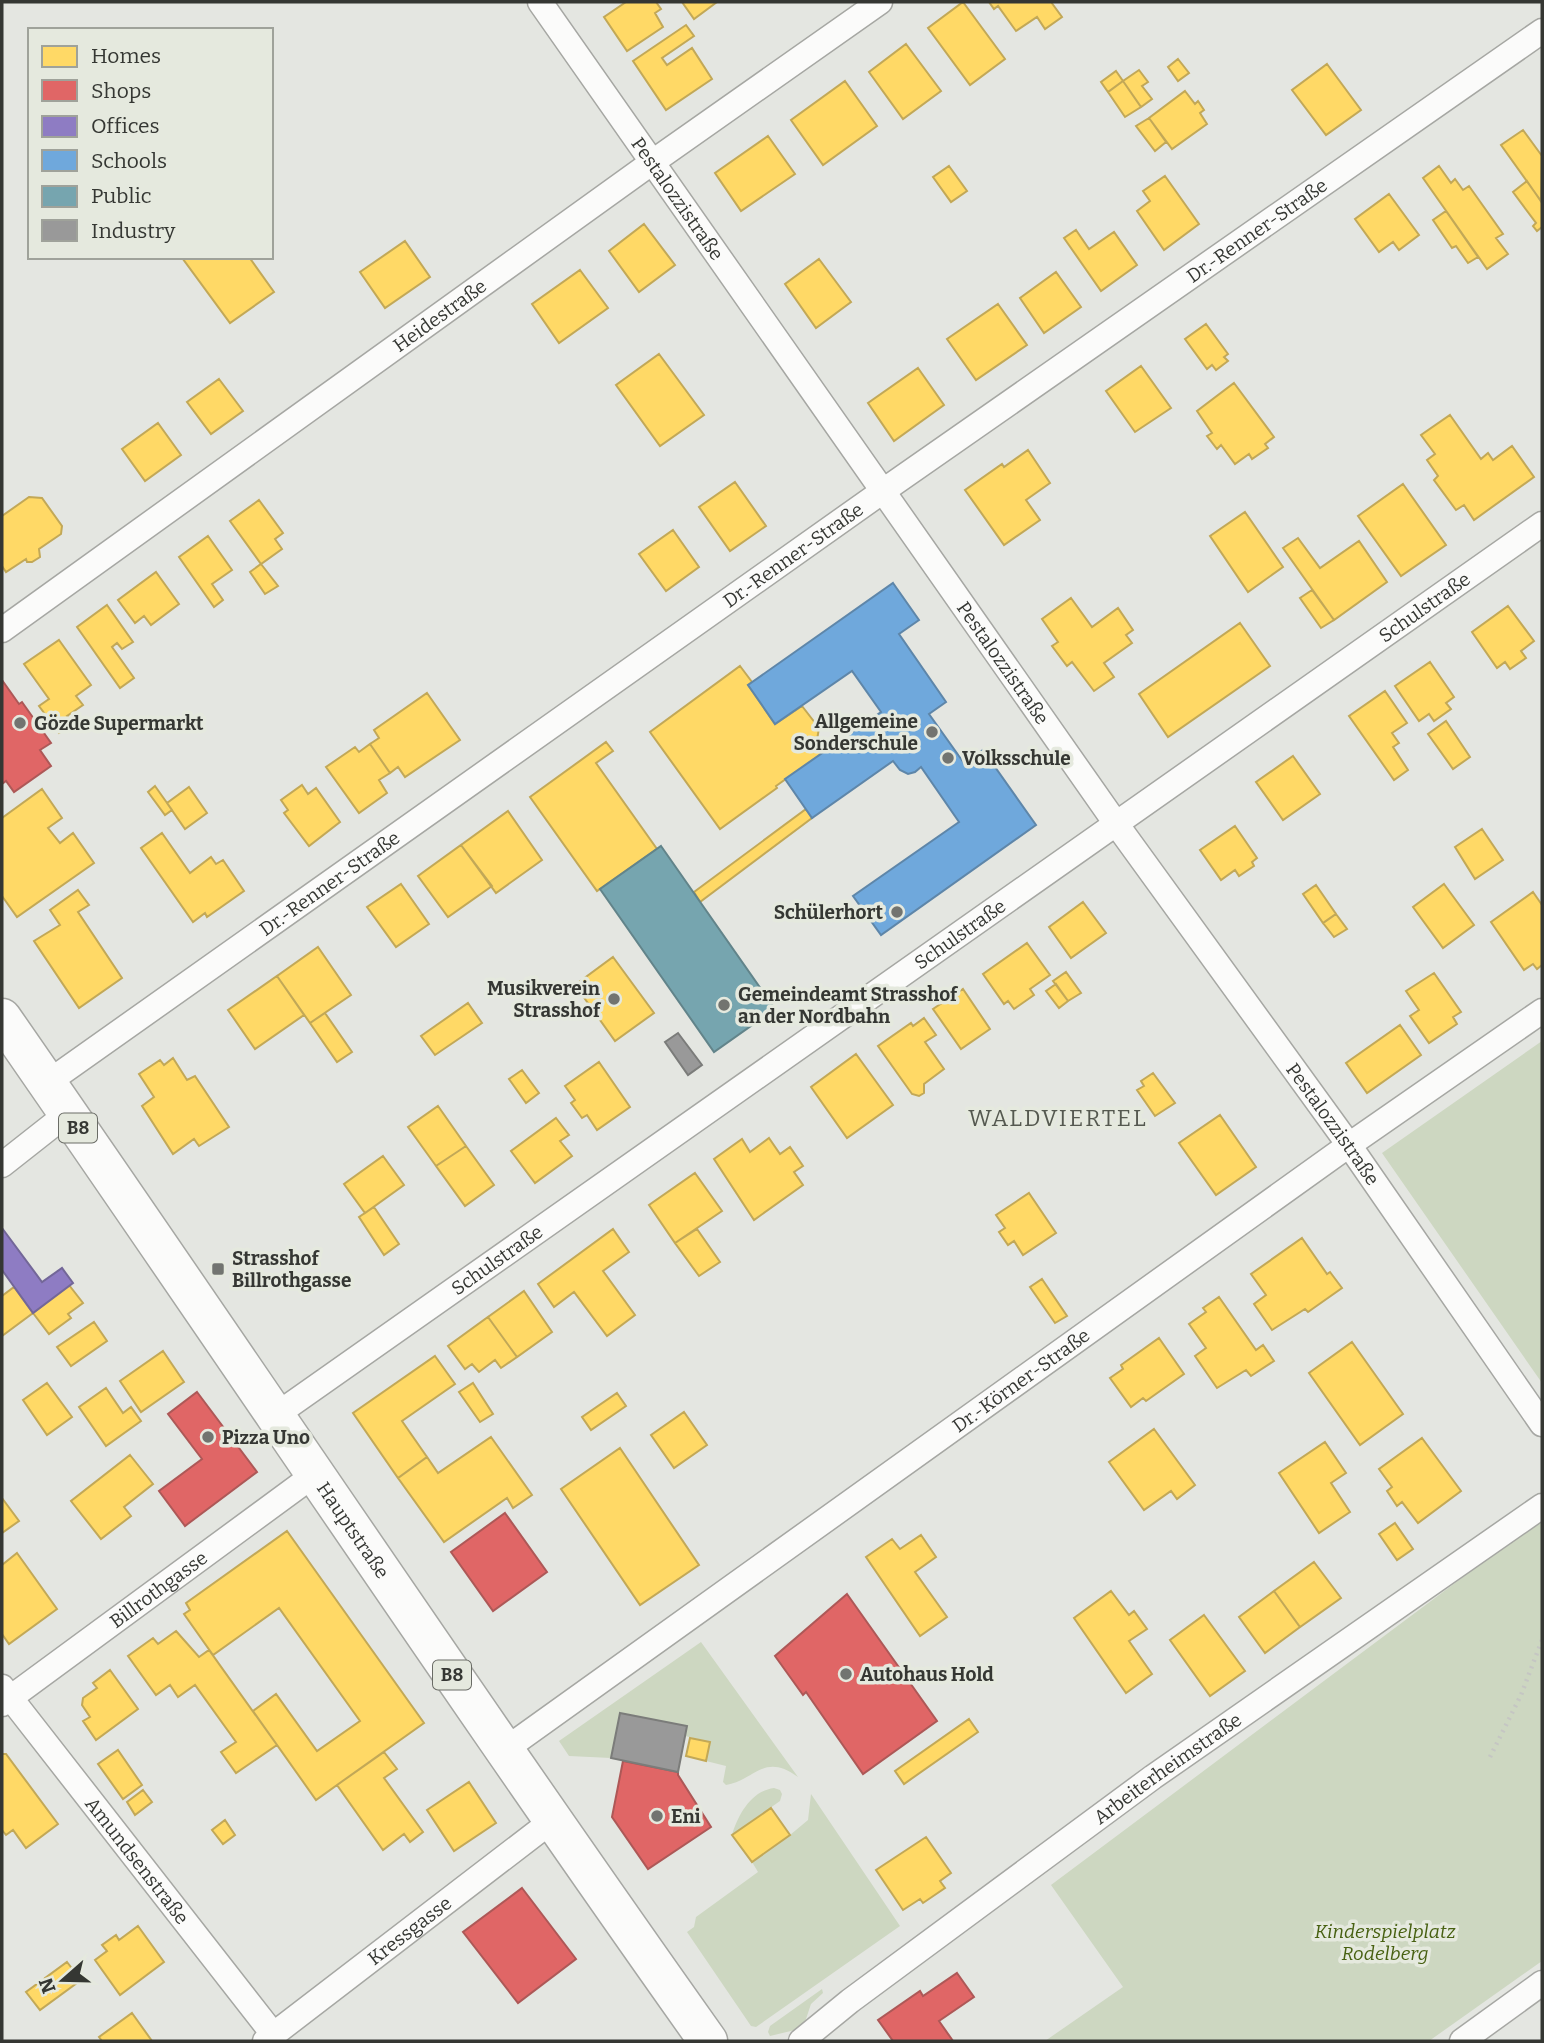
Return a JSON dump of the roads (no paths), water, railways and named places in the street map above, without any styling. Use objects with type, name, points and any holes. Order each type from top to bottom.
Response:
[{"type":"main road","name":"Hauptstraße","points":[[2,1018],[276,1415],[503,1751],[708,2041]]},
{"type":"street","name":"Pestalozzistraße","points":[[540,2],[1117,825],[1349,1145],[1542,1424]]},
{"type":"street","name":"Heidestraße","points":[[2,630],[654,161],[880,2]]},
{"type":"street","name":"Dr.-Renner-Straße","points":[[2,1165],[58,1098],[883,491],[1542,31]]},
{"type":"street","name":"Schulstraße","points":[[276,1415],[1542,524]]},
{"type":"street","name":"Dr.-Körner-Straße","points":[[503,1751],[1349,1145],[1542,1012]]},
{"type":"street","name":"Billrothgasse","points":[[4,1696],[315,1474]]},
{"type":"street","name":"Arbeiterheimstraße","points":[[801,2041],[850,2001],[1153,1777],[1542,1506]]},
{"type":"street","name":"Amundsenstraße","points":[[4,1696],[269,2038]]},
{"type":"street","name":"Kressgasse","points":[[269,2038],[553,1820]]},
{"type":"street","points":[[1462,2041],[1542,1983]]},
{"type":"place","name":"Gözde Supermarkt","points":[[20,723]]},
{"type":"place","name":"Allgemeine Sonderschule","points":[[932,732]]},
{"type":"place","name":"Volksschule","points":[[948,758]]},
{"type":"place","name":"Schülerhort","points":[[897,912]]},
{"type":"place","name":"Musikverein Strasshof","points":[[614,999]]},
{"type":"place","name":"Gemeindeamt Strasshof an der Nordbahn","points":[[724,1005]]},
{"type":"place","name":"Strasshof Billrothgasse","points":[[218,1269]]},
{"type":"place","name":"Pizza Uno","points":[[208,1437]]},
{"type":"place","name":"Autohaus Hold","points":[[846,1674]]},
{"type":"place","name":"Eni","points":[[657,1816]]},
{"type":"district","name":"WALDVIERTEL","points":[[1058,1118]]},
{"type":"park label","name":"Kinderspielplatz Rodelberg","points":[[1385,1942]]}]
